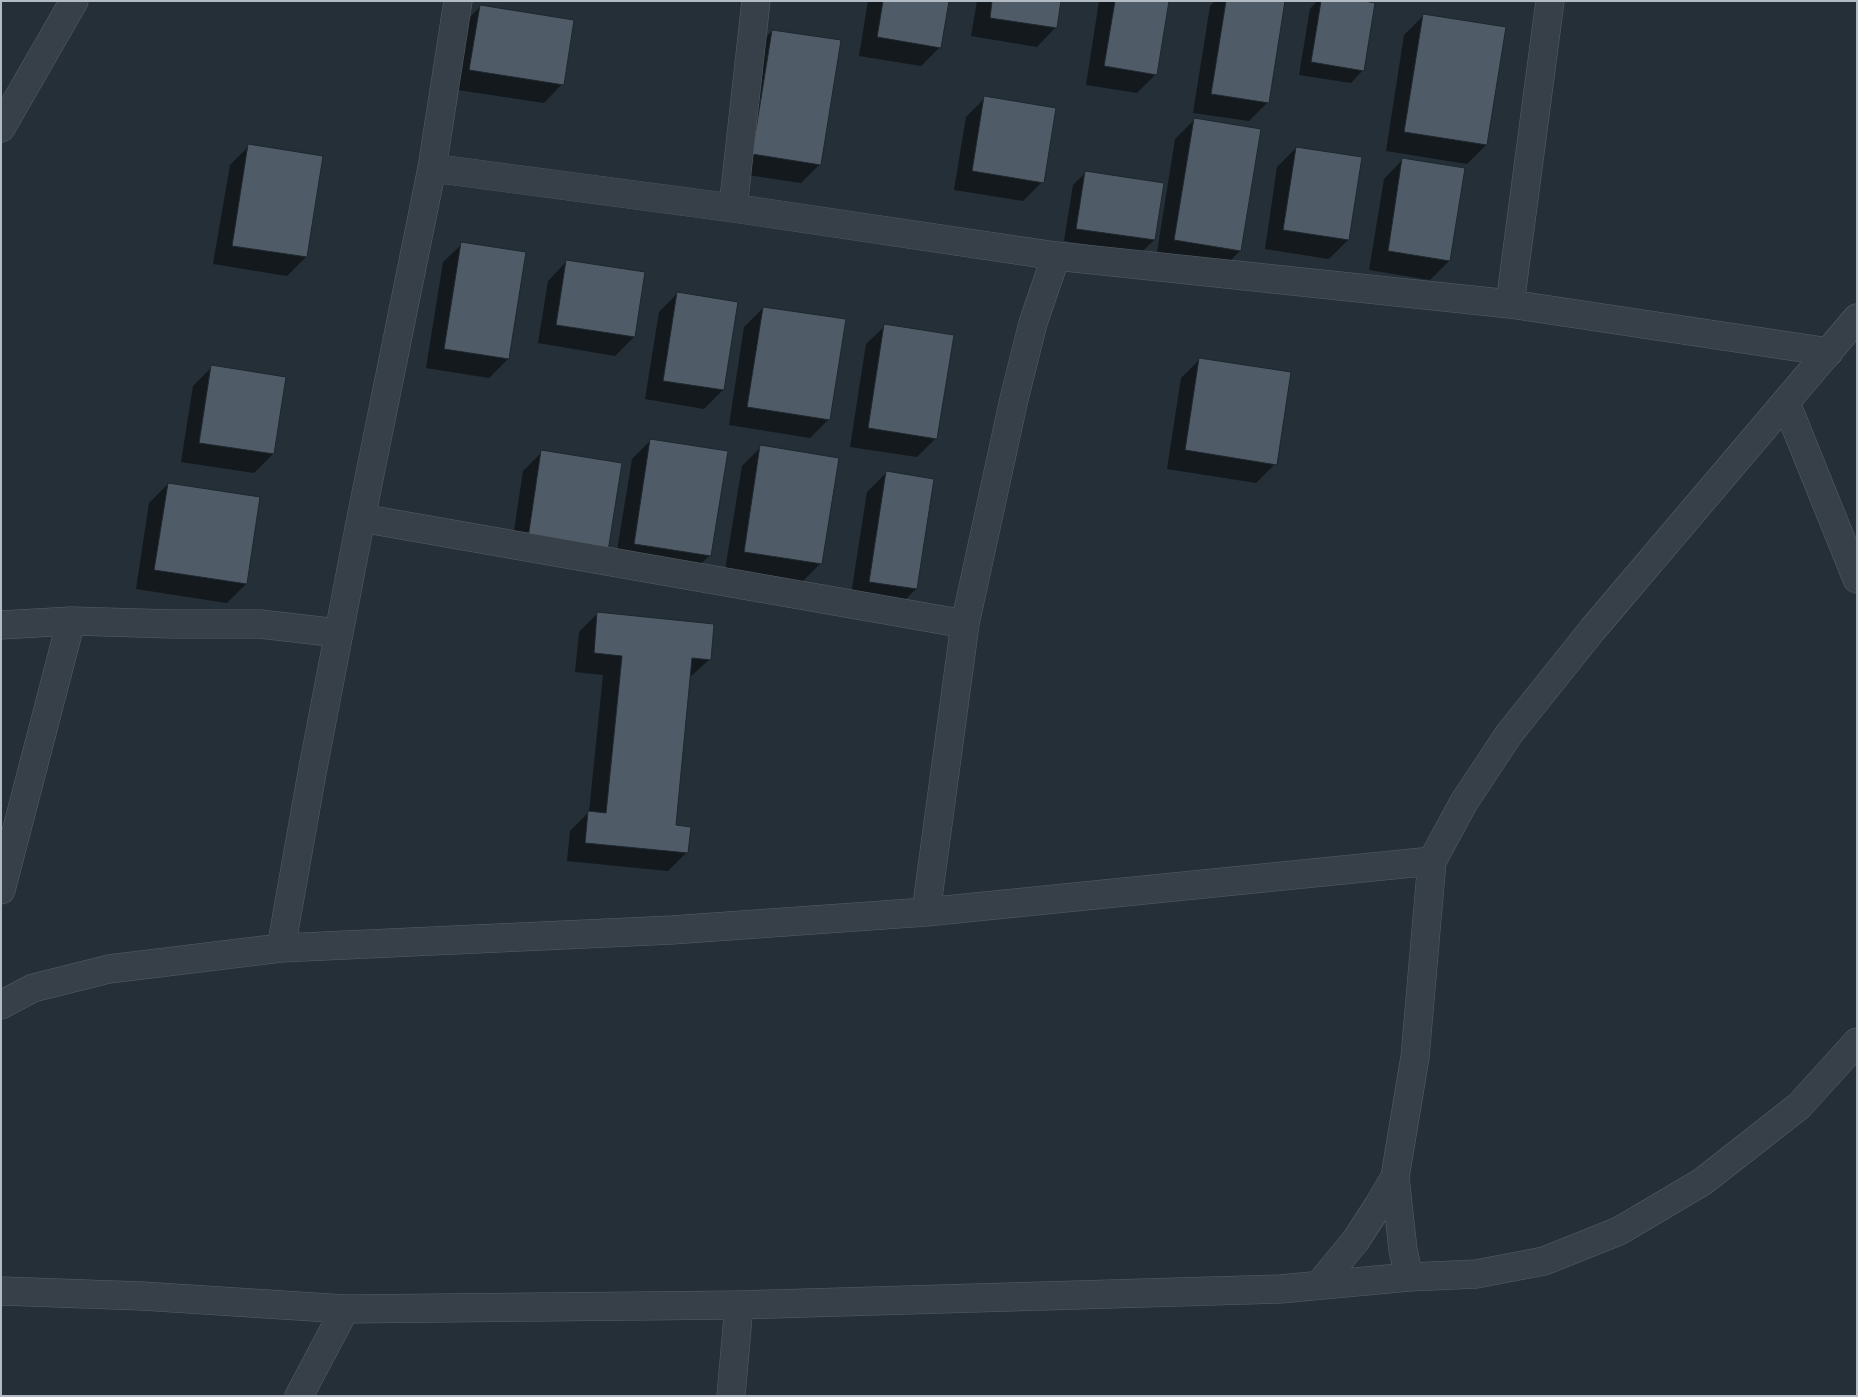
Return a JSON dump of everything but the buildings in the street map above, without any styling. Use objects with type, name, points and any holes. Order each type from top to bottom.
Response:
[{"type":"street","points":[[1,128],[74,1]]},
{"type":"street","points":[[281,948],[360,518],[432,168],[458,1]]},
{"type":"street","points":[[734,208],[756,1]]},
{"type":"street","points":[[1510,304],[1550,1]]},
{"type":"street","points":[[432,168],[734,208],[1056,256],[1510,304],[1829,352]]},
{"type":"street","points":[[926,912],[965,624],[1014,399],[1034,323],[1056,256]]},
{"type":"street","points":[[1409,1277],[1402,1242],[1395,1177],[1415,1057],[1432,861],[1464,802],[1509,734],[1593,629],[1857,318]]},
{"type":"street","points":[[1786,403],[1857,580]]},
{"type":"street","points":[[360,518],[965,624]]},
{"type":"street","points":[[1,625],[71,621],[260,624],[338,633]]},
{"type":"street","points":[[1,890],[71,621]]},
{"type":"street","points":[[1,1005],[33,988],[109,969],[281,948],[672,930],[926,912],[1432,861]]},
{"type":"street","points":[[1,1291],[142,1296],[345,1309],[739,1305],[1280,1290],[1409,1277],[1476,1274],[1544,1261],[1619,1231],[1702,1182],[1799,1106],[1857,1042]]},
{"type":"street","points":[[1319,1285],[1356,1240],[1395,1177]]},
{"type":"street","points":[[731,1396],[739,1305]]},
{"type":"street","points":[[299,1396],[345,1309]]}]
